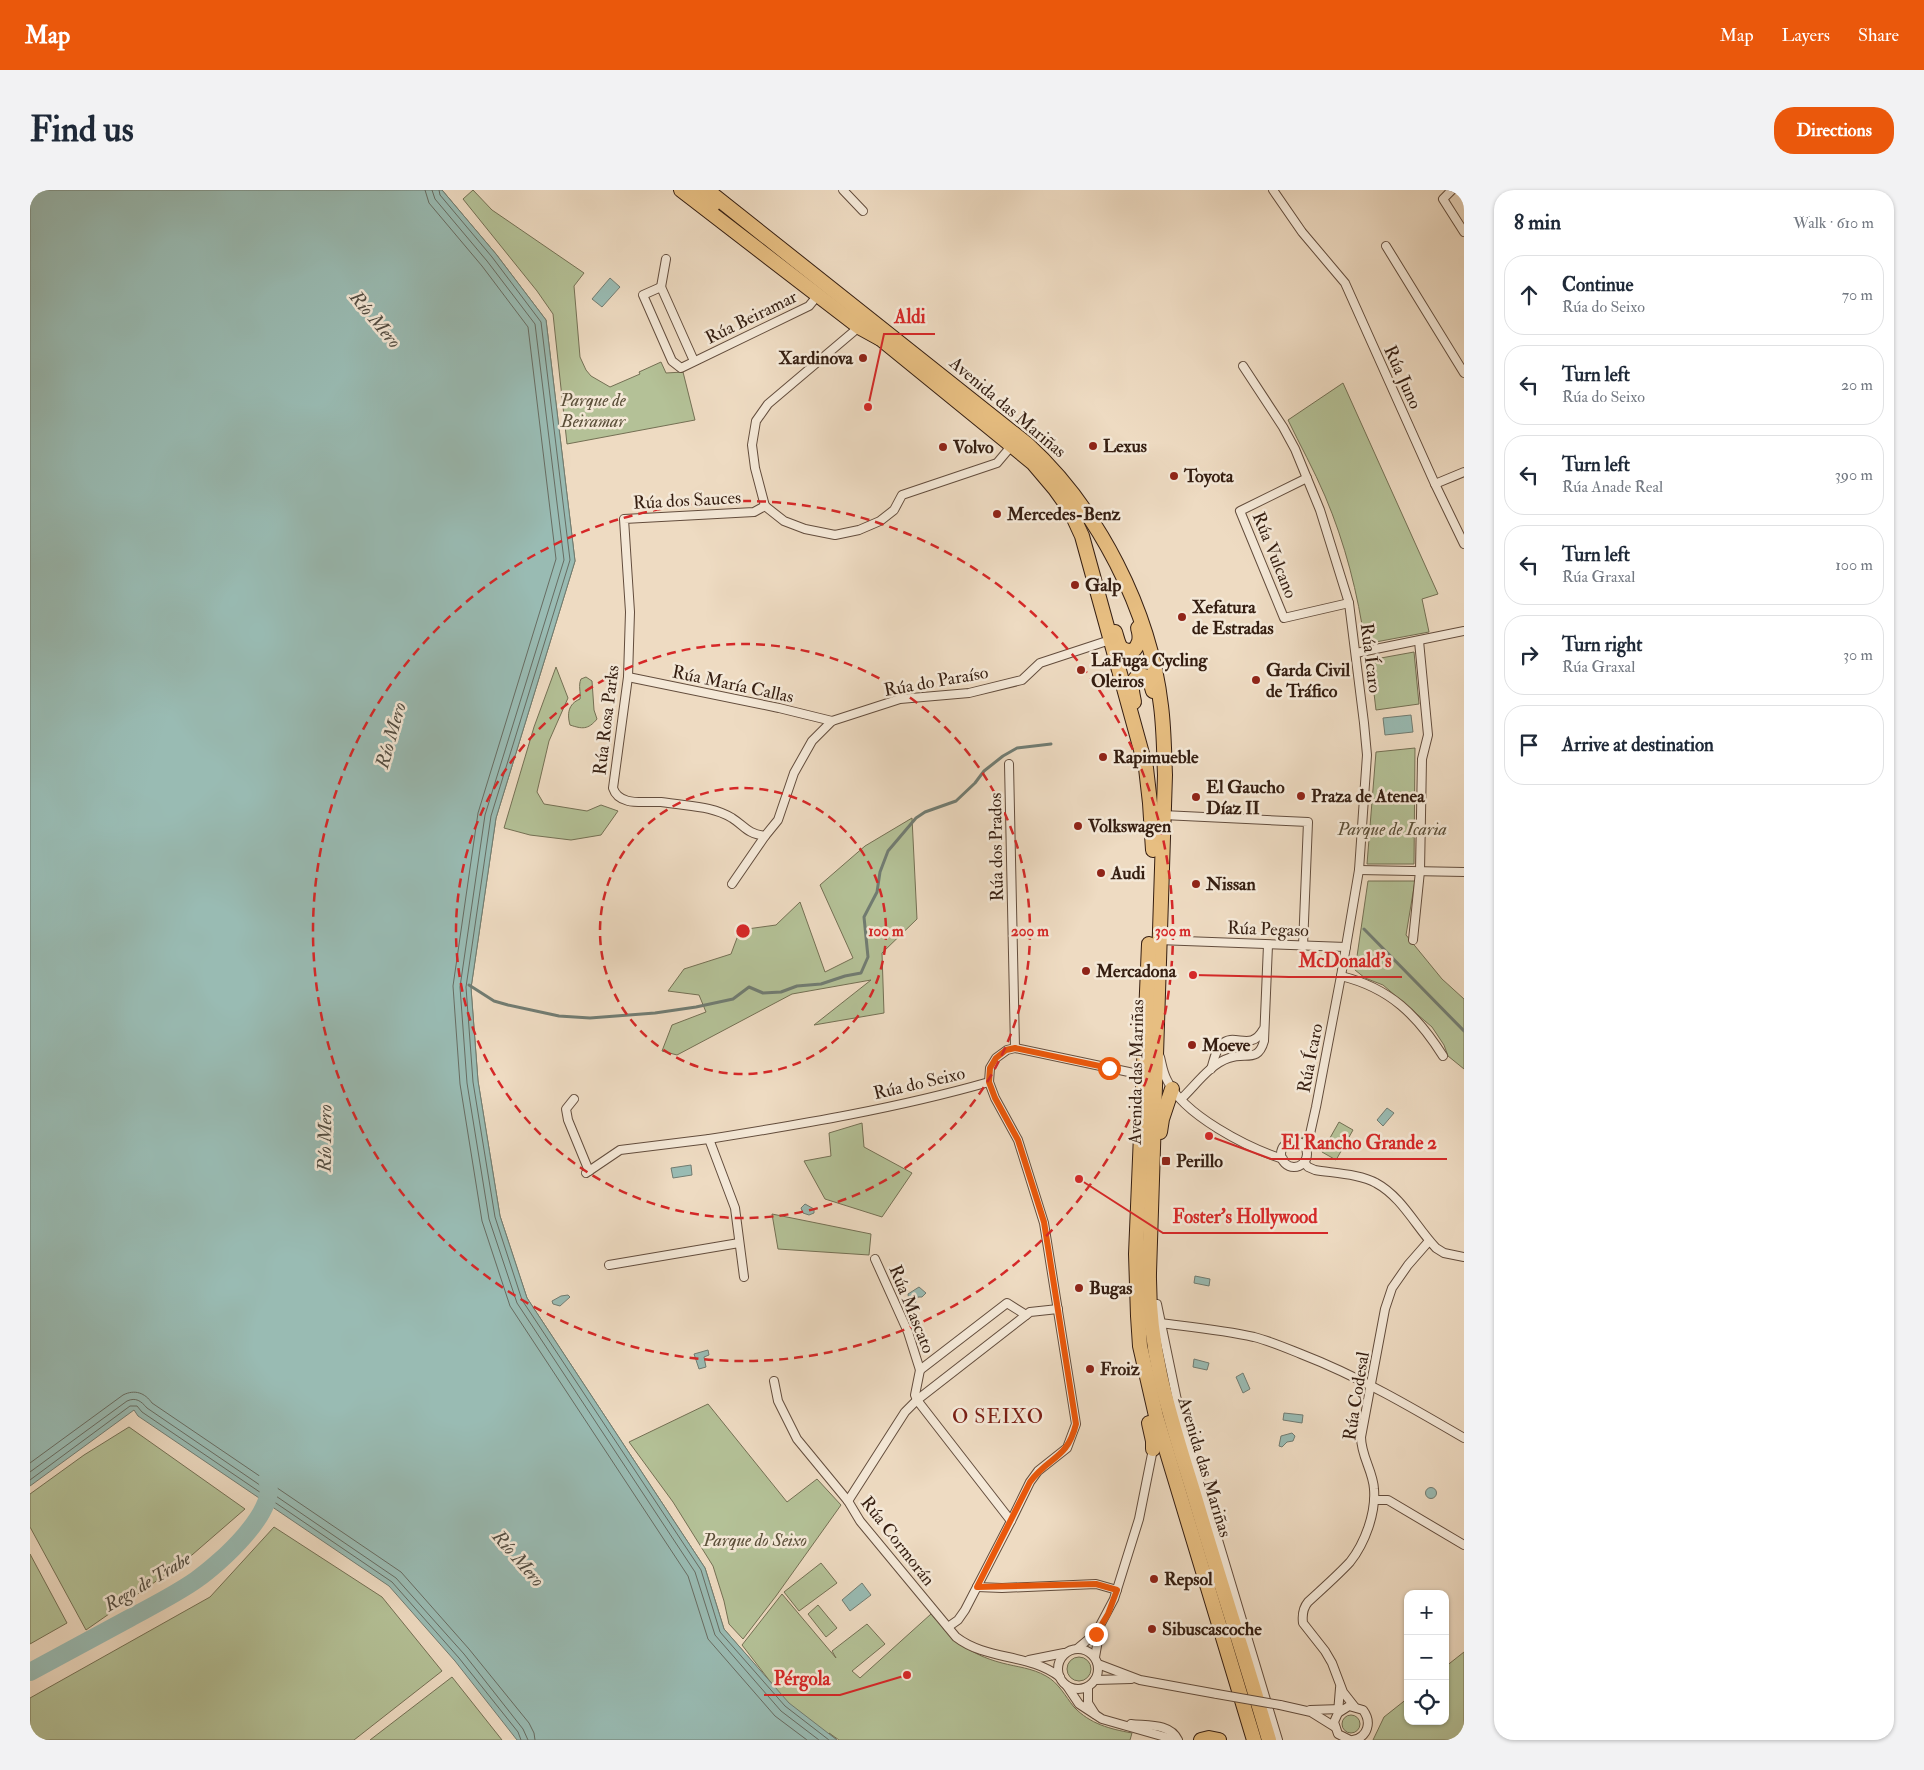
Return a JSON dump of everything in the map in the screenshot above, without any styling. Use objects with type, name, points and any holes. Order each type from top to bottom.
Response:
[{"type":"highway","points":[[681,190],[859,327],[879,338]]},
{"type":"highway","name":"Avenida das Mariñas","points":[[694,190],[832,298],[1006,440],[1044,476],[1070,510],[1082,536],[1146,768],[1153,838],[1136,1254],[1138,1316],[1143,1363],[1156,1416],[1254,1740]]},
{"type":"highway","name":"Avenida das Mariñas","points":[[707,190],[1027,444],[1055,471],[1081,504],[1106,545],[1128,588],[1145,634],[1152,658],[1161,706],[1165,775],[1158,940],[1150,1240],[1150,1324],[1162,1388],[1269,1740]]},
{"type":"highway","points":[[716,190],[879,319],[905,346]]},
{"type":"highway","points":[[1089,561],[1102,584],[1120,646],[1125,651],[1133,651],[1139,646],[1140,635],[1131,610],[1128,588]]},
{"type":"highway","points":[[1146,768],[1142,733],[1131,689],[1133,681],[1138,676],[1145,676],[1151,684],[1162,728]]},
{"type":"highway","points":[[1150,1240],[1157,1205],[1161,1127],[1165,1112],[1176,1094]]},
{"type":"highway","points":[[1138,1316],[1135,1335],[1136,1355],[1140,1384],[1152,1432],[1153,1449]]},
{"type":"highway","points":[[1201,1740],[1209,1738],[1219,1740]]},
{"type":"street","points":[[843,190],[863,211]]},
{"type":"street","name":"Rúa Juno","points":[[1273,190],[1302,232],[1345,283],[1464,544]]},
{"type":"street","points":[[1452,190],[1442,199],[1464,232]]},
{"type":"street","points":[[1386,246],[1464,373]]},
{"type":"street","points":[[661,288],[666,259]]},
{"type":"street","name":"Rúa Beiramar","points":[[694,361],[661,288],[643,295],[672,361],[681,368],[809,306],[818,296]]},
{"type":"street","points":[[765,506],[755,468],[752,445],[756,421],[768,404],[859,327]]},
{"type":"street","name":"Rúa Ícaro","points":[[1243,366],[1283,427],[1320,510],[1349,603],[1367,755],[1359,870],[1316,1107],[1310,1134],[1304,1145]]},
{"type":"street","name":"Rúa dos Sauces","points":[[624,519],[754,512],[765,506],[784,521],[805,529],[835,535],[859,530],[880,521],[894,510],[902,495],[997,463],[1008,450],[1006,440]]},
{"type":"street","points":[[1435,484],[1464,472]]},
{"type":"street","name":"Rúa Vulcano","points":[[1307,478],[1240,511],[1284,618],[1349,603]]},
{"type":"street","name":"Rúa Rosa Parks","points":[[624,519],[630,612],[628,677],[613,788],[614,794],[629,802],[660,802],[711,808],[731,818],[752,834],[765,836]]},
{"type":"street","points":[[1356,653],[1464,631]]},
{"type":"street","name":"Rúa do Paraíso","points":[[732,884],[778,820],[794,773],[812,741],[832,721],[900,699],[969,693],[1022,680],[1040,663],[1110,640]]},
{"type":"street","points":[[1413,940],[1420,871],[1422,758],[1428,735],[1419,641]]},
{"type":"street","name":"Rúa María Callas","points":[[628,677],[779,708],[832,721]]},
{"type":"street","name":"Rúa dos Prados","points":[[1009,764],[1015,1048]]},
{"type":"street","points":[[1163,815],[1308,822],[1303,946]]},
{"type":"street","points":[[1359,870],[1464,872]]},
{"type":"street","name":"Rúa Pegaso","points":[[1158,940],[1346,948]]},
{"type":"street","points":[[1176,1094],[1230,1057],[1250,1056],[1257,1054],[1262,1049],[1264,1041],[1268,945]]},
{"type":"street","points":[[1341,976],[1372,986],[1388,995],[1427,1030],[1443,1056]]},
{"type":"street","points":[[1211,1069],[1217,1050],[1222,1043],[1227,1041],[1255,1041],[1260,1037],[1264,1028]]},
{"type":"street","points":[[1156,1041],[1167,1080],[1176,1094],[1210,1123],[1264,1152],[1293,1166],[1304,1162],[1307,1156],[1304,1145],[1293,1141],[1274,1152],[1264,1152]]},
{"type":"street","points":[[1015,1048],[1143,1075]]},
{"type":"street","name":"Rúa do Seixo","points":[[574,1099],[566,1109],[568,1120],[588,1172],[620,1150],[709,1139],[799,1124],[989,1082],[990,1068],[996,1058],[1006,1050],[1015,1048]]},
{"type":"street","points":[[948,1627],[961,1615],[977,1587],[1030,1482],[1038,1471],[1067,1448],[1076,1424],[1049,1249],[1037,1198],[1018,1140],[995,1098],[989,1082]]},
{"type":"street","points":[[709,1139],[735,1208],[744,1278]]},
{"type":"street","points":[[1283,1148],[1283,1160]]},
{"type":"street","points":[[1304,1162],[1308,1167],[1315,1170],[1374,1182],[1397,1202],[1436,1248],[1464,1257]]},
{"type":"street","points":[[1150,1240],[1154,1258],[1160,1323],[1179,1410],[1278,1740]]},
{"type":"street","name":"Rúa Codesal","points":[[1354,1706],[1346,1697],[1328,1657],[1303,1623],[1303,1611],[1308,1602],[1350,1561],[1370,1523],[1374,1487],[1361,1446],[1362,1431],[1386,1309],[1392,1288],[1408,1265],[1429,1241]]},
{"type":"street","points":[[609,1265],[739,1242]]},
{"type":"street","name":"Rúa Mascato","points":[[875,1259],[908,1332],[920,1370]]},
{"type":"street","points":[[1011,1521],[915,1395],[920,1370],[1007,1303],[1026,1315]]},
{"type":"street","name":"Rúa Cormorán","points":[[1058,1309],[1030,1312],[917,1400],[906,1412],[848,1501],[860,1521],[948,1627],[964,1643],[988,1653],[1025,1660],[1037,1660],[1065,1653]]},
{"type":"street","points":[[1160,1323],[1256,1338],[1331,1366],[1372,1385],[1464,1438]]},
{"type":"street","points":[[774,1381],[778,1401],[797,1439],[848,1501]]},
{"type":"street","points":[[1067,1686],[1078,1689],[1088,1687],[1096,1680],[1099,1672],[1097,1660],[1102,1625],[1117,1590],[1139,1520],[1153,1449]]},
{"type":"street","points":[[1374,1500],[1388,1500],[1464,1545]]},
{"type":"street","points":[[977,1587],[1096,1584],[1117,1590]]},
{"type":"street","points":[[1102,1625],[1090,1640],[1078,1648],[1065,1653],[1059,1662],[1058,1672],[1060,1677],[1079,1704],[1096,1716],[1177,1740]]},
{"type":"street","points":[[1078,1648],[1088,1650],[1097,1660],[1140,1680]]},
{"type":"street","name":"Rúa Cormorán","points":[[1025,1660],[1060,1677]]},
{"type":"street","points":[[1096,1680],[1140,1680],[1302,1710],[1321,1717],[1337,1734],[1351,1740],[1361,1738],[1368,1728],[1368,1719],[1363,1710],[1354,1706],[1349,1706],[1339,1711],[1302,1710]]},
{"type":"street","name":"Rúa Codesal","points":[[1339,1711],[1340,1683]]},
{"type":"street","points":[[1088,1687],[1088,1703],[1096,1716]]},
{"type":"street","points":[[1337,1734],[1335,1717],[1339,1711]]},
{"type":"street","points":[[1116,1723],[1165,1728],[1171,1730],[1177,1740]]},
{"type":"street","points":[[1144,1731],[1145,1740]]},
{"type":"green space","points":[[442,190],[496,254],[546,320],[575,561],[496,818],[471,988],[478,1081],[500,1216],[527,1298],[705,1568],[724,1629],[776,1689],[742,1645],[782,1594],[836,1658],[832,1651],[867,1624],[885,1644],[852,1671],[860,1678],[931,1614],[962,1645],[990,1659],[1041,1673],[1058,1686],[1080,1713],[1101,1725],[1132,1733],[1130,1740],[839,1740],[829,1733],[837,1740],[756,1740],[462,1366]]},
{"type":"green space","name":"Parque de Beiramar","points":[[473,190],[492,210],[584,273],[574,286],[580,357],[591,376],[610,387],[640,374],[639,372],[661,362],[666,373],[683,372],[695,420],[567,444],[553,314],[537,291],[463,199]]},
{"type":"green space","points":[[1343,383],[1438,594],[1422,599],[1429,632],[1365,644],[1355,588],[1339,532],[1321,486],[1288,420]]},
{"type":"green space","points":[[1414,652],[1419,704],[1376,710],[1370,660]]},
{"type":"green space","points":[[556,667],[568,698],[549,741],[537,792],[544,804],[587,811],[601,805],[618,811],[601,835],[571,840],[530,835],[504,828],[534,727]]},
{"type":"green space","points":[[586,677],[592,681],[594,710],[597,719],[588,727],[581,728],[570,725],[569,710],[580,699],[580,682],[581,679]]},
{"type":"green space","name":"Parque de Icaria","points":[[1415,748],[1414,864],[1367,864],[1376,752]]},
{"type":"green space","points":[[912,818],[917,919],[882,953],[884,1013],[814,1025],[871,980],[792,994],[677,1055],[662,1051],[672,1025],[706,1012],[699,995],[668,991],[684,969],[731,954],[740,930],[776,925],[800,902],[825,972],[853,958],[820,885],[865,846]]},
{"type":"green space","points":[[1368,881],[1415,881],[1406,935],[1442,979],[1464,999],[1464,1069],[1448,1056],[1444,1045],[1432,1027],[1383,985],[1365,978],[1355,970]]},
{"type":"green space","points":[[1339,1122],[1353,1130],[1336,1160],[1322,1152]]},
{"type":"green space","points":[[862,1123],[864,1147],[912,1173],[882,1217],[825,1199],[804,1161],[831,1156],[829,1133]]},
{"type":"green space","points":[[772,1214],[871,1234],[869,1255],[778,1249]]},
{"type":"green space","name":"Parque do Seixo","points":[[708,1404],[787,1502],[817,1479],[841,1505],[743,1639],[729,1624],[713,1566],[673,1502],[629,1442]]},
{"type":"green space","points":[[129,1427],[245,1509],[185,1561],[86,1630],[30,1527],[30,1494],[84,1455]]},
{"type":"green space","points":[[274,1527],[382,1597],[442,1671],[354,1740],[30,1740],[30,1698],[210,1597]]},
{"type":"green space","points":[[30,1554],[67,1623],[30,1644]]},
{"type":"green space","points":[[821,1563],[837,1583],[799,1611],[784,1592]]},
{"type":"green space","points":[[818,1605],[837,1628],[826,1637],[808,1614]]},
{"type":"green space","points":[[1464,1652],[1464,1740],[1373,1740],[1384,1717],[1404,1701],[1404,1725],[1449,1725],[1449,1664]]},
{"type":"green space","points":[[1079,1657],[1088,1660],[1091,1669],[1088,1678],[1079,1681],[1070,1678],[1067,1669],[1070,1660]]},
{"type":"green space","points":[[452,1677],[502,1740],[370,1740]]},
{"type":"green space","points":[[1347,1715],[1355,1715],[1360,1720],[1358,1731],[1347,1733],[1342,1728],[1342,1720]]},
{"type":"water","name":"Río Mero","points":[[30,190],[442,190],[496,254],[546,320],[575,561],[496,818],[471,988],[478,1081],[500,1216],[527,1298],[705,1568],[724,1629],[789,1703],[837,1740],[517,1740],[455,1661],[389,1586],[138,1416],[134,1410],[30,1486]]},
{"type":"water","points":[[610,278],[620,287],[602,307],[592,299]]},
{"type":"water","points":[[1411,715],[1413,732],[1385,735],[1383,718]]},
{"type":"water","points":[[1387,1108],[1394,1113],[1383,1126],[1377,1120]]},
{"type":"water","points":[[691,1165],[692,1175],[673,1178],[671,1168]]},
{"type":"water","points":[[805,1204],[814,1209],[814,1213],[809,1215],[803,1213],[801,1208]]},
{"type":"water","points":[[1195,1276],[1210,1279],[1209,1286],[1194,1283]]},
{"type":"water","points":[[919,1287],[926,1293],[922,1297],[918,1297],[915,1303],[909,1302],[908,1294]]},
{"type":"water","points":[[568,1295],[570,1297],[560,1306],[553,1304],[552,1301],[561,1296]]},
{"type":"water","points":[[708,1350],[709,1355],[704,1357],[706,1367],[699,1369],[694,1354]]},
{"type":"water","points":[[1194,1359],[1209,1363],[1207,1370],[1193,1367]]},
{"type":"water","points":[[1243,1373],[1250,1389],[1243,1393],[1236,1377]]},
{"type":"water","points":[[1284,1413],[1303,1415],[1302,1423],[1283,1420]]},
{"type":"water","points":[[1292,1433],[1295,1436],[1293,1441],[1287,1442],[1282,1447],[1279,1446],[1281,1436]]},
{"type":"water","points":[[1431,1487],[1437,1493],[1431,1499],[1425,1493]]},
{"type":"water","points":[[862,1583],[871,1595],[850,1611],[842,1600]]},
{"type":"waterway","points":[[469,985],[494,1001],[508,1005],[559,1016],[590,1018],[655,1013],[696,1007],[733,999],[749,987],[763,993],[781,992],[797,986],[821,984],[861,973],[868,957],[864,917],[877,892],[880,872],[888,851],[916,818],[925,812],[956,801],[975,783],[984,771],[1003,756],[1017,748],[1051,744]]},
{"type":"waterway","points":[[1364,929],[1464,1031]]},
{"type":"waterway","name":"Rego de Trabe","points":[[30,1672],[172,1595],[219,1562],[245,1535],[265,1506],[269,1492],[267,1480]]},
{"type":"place","name":"Xardinova","points":[[863,358]]},
{"type":"place","name":"Aldi","points":[[868,407]]},
{"type":"place","name":"Lexus","points":[[1093,446]]},
{"type":"place","name":"Volvo","points":[[943,447]]},
{"type":"place","name":"Toyota","points":[[1174,476]]},
{"type":"place","name":"Mercedes-Benz","points":[[997,514]]},
{"type":"place","name":"Galp","points":[[1075,585]]},
{"type":"place","name":"Xefatura de Estradas","points":[[1182,617]]},
{"type":"place","name":"LaFuga Cycling Oleiros","points":[[1081,670]]},
{"type":"place","name":"Garda Civil de Tráfico","points":[[1256,680]]},
{"type":"place","name":"Rapimueble","points":[[1103,757]]},
{"type":"place","name":"Praza de Atenea","points":[[1301,796]]},
{"type":"place","name":"El Gaucho Díaz II","points":[[1196,797]]},
{"type":"place","name":"Volkswagen","points":[[1078,826]]},
{"type":"place","name":"Audi","points":[[1101,873]]},
{"type":"place","name":"Nissan","points":[[1196,884]]},
{"type":"place","name":"Mercadona","points":[[1086,971]]},
{"type":"place","name":"McDonald's","points":[[1193,975]]},
{"type":"place","name":"Moeve","points":[[1192,1045]]},
{"type":"place","name":"El Rancho Grande 2","points":[[1209,1136]]},
{"type":"place","name":"Perillo","points":[[1166,1161]]},
{"type":"place","name":"Foster's Hollywood","points":[[1079,1179]]},
{"type":"place","name":"Bugas","points":[[1079,1288]]},
{"type":"place","name":"Froiz","points":[[1090,1369]]},
{"type":"place","name":"Repsol","points":[[1154,1579]]},
{"type":"place","name":"Sibuscascoche","points":[[1152,1629]]},
{"type":"place","name":"Pérgola","points":[[907,1675]]},
{"type":"district","name":"O SEIXO","points":[[998,1416]]},
{"type":"route","points":[[1096,1634],[1108,1614],[1117,1590],[1096,1584],[1002,1588],[977,1587],[1030,1482],[1038,1471],[1067,1448],[1076,1424],[1044,1222],[1018,1140],[991,1089],[990,1068],[1000,1054],[1015,1048],[1109,1068]]}]
